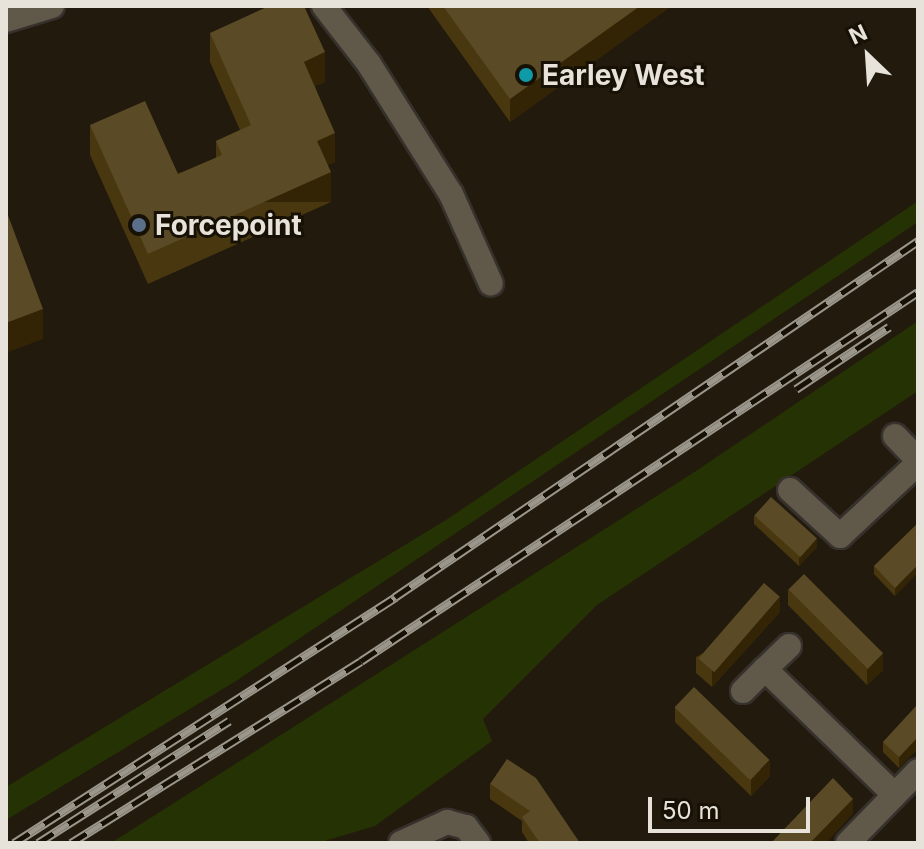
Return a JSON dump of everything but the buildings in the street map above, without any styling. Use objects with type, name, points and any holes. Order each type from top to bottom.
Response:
[{"type":"street","points":[[6,20],[52,6]]},
{"type":"street","points":[[317,6],[341,27]]},
{"type":"street","points":[[324,6],[451,194],[491,284]]},
{"type":"street","points":[[790,490],[840,536],[918,462],[895,436]]},
{"type":"street","points":[[743,691],[789,646]]},
{"type":"street","points":[[765,669],[894,794]]},
{"type":"street","points":[[848,843],[918,771]]},
{"type":"street","points":[[401,843],[447,822],[466,827],[478,843]]},
{"type":"green space","points":[[918,201],[918,222],[236,681],[6,820],[6,787],[446,520]]},
{"type":"green space","points":[[918,321],[918,391],[597,605],[483,719],[492,741],[375,826],[318,843],[111,843],[696,471]]},
{"type":"railway","points":[[14,843],[395,597],[918,241]]},
{"type":"railway","points":[[71,843],[361,661],[918,292]]},
{"type":"railway","points":[[796,389],[889,327]]},
{"type":"railway","points":[[38,843],[229,721]]},
{"type":"place","name":"Earley West","points":[[526,75]]},
{"type":"place","name":"Forcepoint","points":[[139,225]]}]
